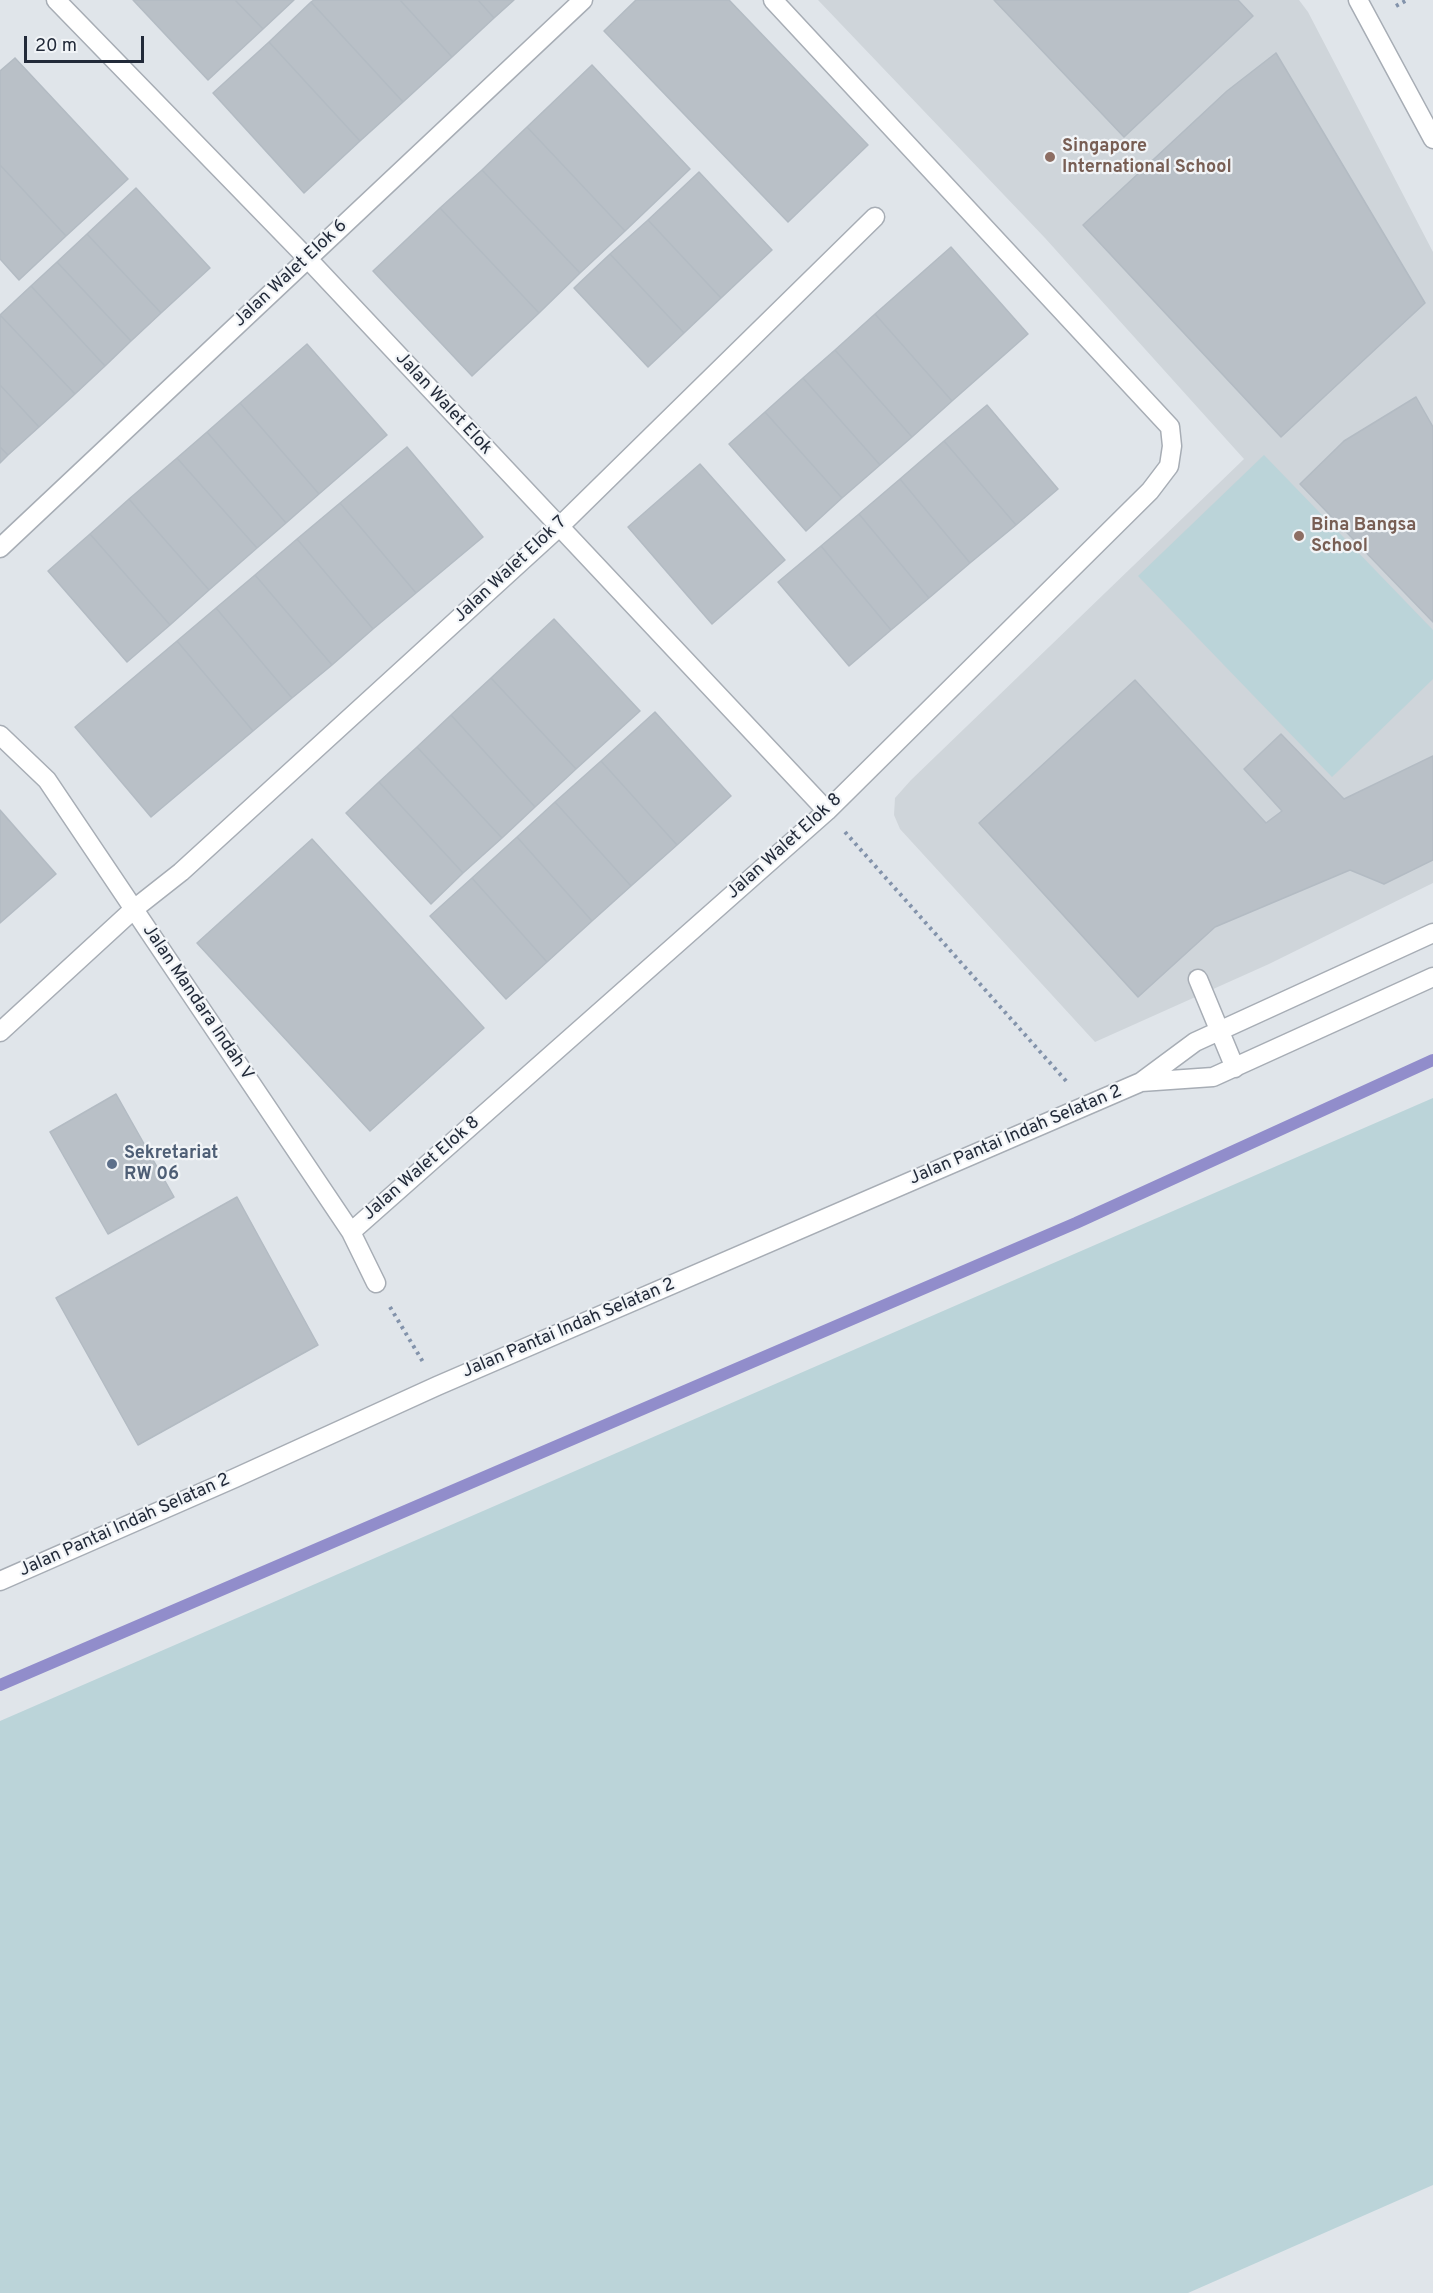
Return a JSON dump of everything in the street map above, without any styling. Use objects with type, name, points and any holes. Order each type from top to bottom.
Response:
[{"type":"street","name":"Jalan Walet Elok","points":[[56,0],[307,258],[826,811]]},
{"type":"street","name":"Jalan Walet Elok 6","points":[[0,548],[583,0]]},
{"type":"street","name":"Jalan Walet Elok 8","points":[[351,1232],[826,811],[1150,491],[1169,466],[1172,446],[1170,428],[773,0]]},
{"type":"street","points":[[1358,0],[1433,139]]},
{"type":"street","name":"Jalan Walet Elok 7","points":[[0,1032],[134,909],[190,864],[559,527],[875,217]]},
{"type":"street","name":"Jalan Mandara Indah V","points":[[0,735],[47,780],[351,1232],[376,1283]]},
{"type":"street","name":"Jalan Pantai Indah Selatan 2","points":[[0,1581],[225,1483],[437,1386],[1141,1082],[1195,1042],[1433,933]]},
{"type":"street","name":"Jalan Pantai Indah Selatan 2","points":[[1141,1082],[1213,1077],[1433,977]]},
{"type":"street","points":[[1198,979],[1235,1068]]},
{"type":"path","points":[[826,811],[1087,1106]]},
{"type":"path","points":[[376,1283],[437,1386]]},
{"type":"shaded area","name":"Bina Bangsa School","points":[[818,0],[1299,0],[1308,12],[1433,252],[1433,883],[1269,964],[1095,1042],[900,829],[894,815],[895,798],[1244,459],[1045,238]]},
{"type":"shaded area","points":[[1264,455],[1433,630],[1433,679],[1332,777],[1138,576]]},
{"type":"shaded area","points":[[1433,1098],[1433,2185],[1188,2293],[0,2293],[0,1721]]},
{"type":"building","points":[[133,0],[235,0],[263,29],[208,80]]},
{"type":"building","points":[[235,0],[294,0],[263,29]]},
{"type":"building","points":[[314,0],[400,0],[452,57],[403,102],[311,2]]},
{"type":"building","points":[[400,0],[478,0],[494,18],[452,57]]},
{"type":"building","points":[[478,0],[514,0],[494,18]]},
{"type":"building","points":[[636,0],[729,0],[868,145],[788,222],[604,31]]},
{"type":"building","points":[[994,0],[1238,0],[1253,16],[1124,137]]},
{"type":"building","points":[[311,2],[403,102],[360,141],[269,42]]},
{"type":"building","points":[[269,42],[360,141],[304,193],[213,93]]},
{"type":"building","points":[[1276,53],[1425,303],[1281,437],[1083,225],[1227,91]]},
{"type":"building","points":[[15,58],[128,179],[66,236],[0,165],[0,71]]},
{"type":"building","points":[[592,65],[690,169],[625,231],[527,127]]},
{"type":"building","points":[[527,127],[625,231],[580,273],[482,170]]},
{"type":"building","points":[[0,165],[66,236],[19,280],[0,259]]},
{"type":"building","points":[[482,170],[580,273],[539,313],[440,208]]},
{"type":"building","points":[[699,172],[772,250],[721,298],[648,220]]},
{"type":"building","points":[[136,188],[210,268],[161,313],[87,234]]},
{"type":"building","points":[[440,208],[539,313],[472,376],[373,271]]},
{"type":"building","points":[[648,220],[721,298],[684,333],[610,254]]},
{"type":"building","points":[[87,234],[161,313],[131,341],[57,262]]},
{"type":"building","points":[[951,247],[1028,334],[952,401],[875,314]]},
{"type":"building","points":[[610,254],[684,333],[648,367],[574,288]]},
{"type":"building","points":[[57,262],[131,341],[105,366],[31,286]]},
{"type":"building","points":[[31,286],[105,366],[75,394],[0,315]]},
{"type":"building","points":[[875,314],[952,401],[912,437],[835,350]]},
{"type":"building","points":[[0,315],[75,394],[39,427],[0,385]]},
{"type":"building","points":[[307,344],[387,435],[319,494],[240,403]]},
{"type":"building","points":[[835,350],[912,437],[880,465],[803,378]]},
{"type":"building","points":[[803,378],[880,465],[842,498],[765,412]]},
{"type":"building","points":[[0,385],[39,427],[8,455],[0,447]]},
{"type":"building","points":[[1416,397],[1433,427],[1433,622],[1300,484],[1344,441]]},
{"type":"building","points":[[240,403],[319,494],[286,523],[207,432]]},
{"type":"building","points":[[987,405],[1058,489],[1016,525],[944,441]]},
{"type":"building","points":[[765,412],[842,498],[806,531],[729,444]]},
{"type":"building","points":[[207,432],[286,523],[257,548],[177,458]]},
{"type":"building","points":[[944,441],[1016,525],[970,563],[900,479]]},
{"type":"building","points":[[0,447],[8,455],[0,463]]},
{"type":"building","points":[[407,447],[483,537],[416,593],[340,503]]},
{"type":"building","points":[[177,458],[257,548],[209,590],[129,499]]},
{"type":"building","points":[[700,464],[785,560],[712,624],[628,527]]},
{"type":"building","points":[[900,479],[970,563],[929,598],[859,514]]},
{"type":"building","points":[[129,499],[209,590],[170,625],[90,534]]},
{"type":"building","points":[[340,503],[416,593],[373,629],[297,539]]},
{"type":"building","points":[[859,514],[929,598],[891,630],[821,546]]},
{"type":"building","points":[[90,534],[170,625],[127,662],[48,571]]},
{"type":"building","points":[[297,539],[373,629],[332,665],[255,575]]},
{"type":"building","points":[[821,546],[891,630],[849,666],[778,582]]},
{"type":"building","points":[[255,575],[332,665],[292,698],[216,608]]},
{"type":"building","points":[[216,608],[292,698],[253,731],[177,641]]},
{"type":"building","points":[[554,619],[640,711],[576,769],[491,678]]},
{"type":"building","points":[[177,641],[253,731],[151,817],[75,727]]},
{"type":"building","points":[[491,678],[576,769],[535,807],[451,715]]},
{"type":"building","points":[[1135,680],[1266,823],[1282,811],[1244,769],[1281,734],[1344,799],[1433,756],[1433,860],[1384,884],[1350,870],[1215,927],[1138,997],[979,823]]},
{"type":"building","points":[[655,712],[731,796],[677,845],[601,761]]},
{"type":"building","points":[[451,715],[535,807],[502,838],[417,747]]},
{"type":"building","points":[[417,747],[502,838],[463,873],[379,782]]},
{"type":"building","points":[[601,761],[677,845],[631,886],[555,802]]},
{"type":"building","points":[[379,782],[463,873],[431,904],[346,813]]},
{"type":"building","points":[[555,802],[631,886],[592,921],[517,837]]},
{"type":"building","points":[[0,810],[56,874],[0,923]]},
{"type":"building","points":[[517,837],[592,921],[547,962],[472,878]]},
{"type":"building","points":[[312,839],[484,1028],[370,1131],[197,943]]},
{"type":"building","points":[[472,878],[547,962],[506,999],[430,916]]},
{"type":"building","name":"Sekretariat RW 06","points":[[116,1094],[174,1197],[108,1234],[50,1132]]},
{"type":"building","points":[[237,1197],[318,1345],[138,1445],[56,1298]]},
{"type":"waterway","points":[[0,1685],[1076,1223],[1433,1060]]},
{"type":"place","name":"Singapore International School","points":[[1050,157]]},
{"type":"place","name":"Bina Bangsa School","points":[[1299,536]]},
{"type":"place","name":"Sekretariat RW 06","points":[[112,1164]]}]
